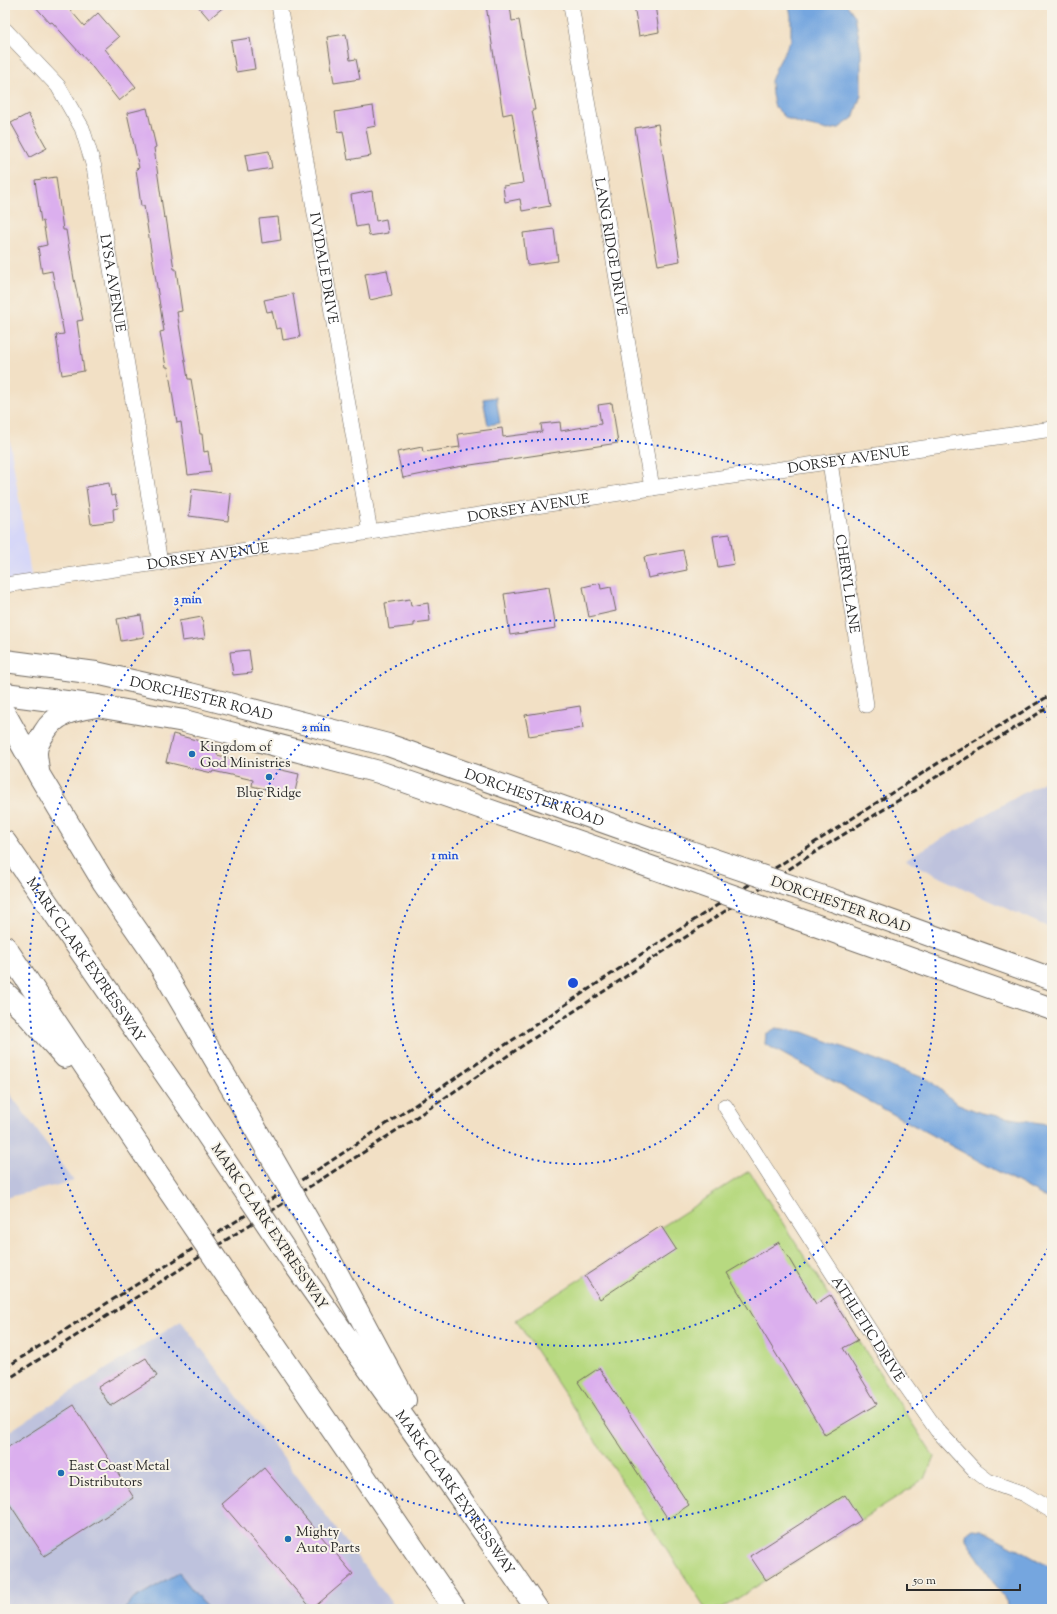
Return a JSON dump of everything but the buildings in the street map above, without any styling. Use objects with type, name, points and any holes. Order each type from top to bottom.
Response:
[{"type":"main road","name":"DORCHESTER ROAD","points":[[5,661],[96,673],[183,692],[388,745],[655,840],[832,900],[1052,979]]},
{"type":"main road","name":"DORCHESTER ROAD","points":[[5,694],[97,706],[184,721],[379,772],[1052,1009]]},
{"type":"main road","points":[[39,775],[36,753],[40,740],[46,729],[56,718],[70,711],[97,706]]},
{"type":"main road","points":[[5,714],[39,775],[104,883],[154,954],[236,1095],[323,1247],[449,1482]]},
{"type":"main road","name":"MARK CLARK EXPRESSWAY","points":[[5,842],[196,1118],[295,1265],[537,1609]]},
{"type":"main road","points":[[5,947],[144,1154],[455,1609]]},
{"type":"main road","points":[[5,993],[57,1047],[144,1154]]},
{"type":"street","name":"IVYDALE DRIVE","points":[[279,5],[370,532]]},
{"type":"street","name":"LANG RIDGE DRIVE","points":[[571,5],[652,488]]},
{"type":"street","name":"LYSA AVENUE","points":[[5,30],[58,86],[82,128],[94,167],[160,563]]},
{"type":"street","name":"DORSEY AVENUE","points":[[5,585],[370,532],[652,488],[1052,429]]},
{"type":"street","name":"CHERYL LANE","points":[[830,462],[866,705]]},
{"type":"street","name":"ATHLETIC DRIVE","points":[[725,1106],[899,1376],[937,1430],[974,1471],[988,1481],[1024,1494],[1052,1511]]},
{"type":"shaded area","points":[[5,411],[32,581],[5,585]]},
{"type":"shaded area","points":[[1052,777],[1052,929],[941,878],[906,859]]},
{"type":"shaded area","points":[[5,1087],[74,1181],[5,1198]]},
{"type":"shaded area","points":[[181,1321],[396,1609],[5,1609],[5,1434]]},
{"type":"green space","points":[[749,1171],[934,1457],[925,1479],[721,1609],[706,1609],[516,1320]]},
{"type":"water","points":[[789,5],[847,5],[855,16],[861,50],[861,95],[853,118],[839,128],[828,130],[801,124],[786,118],[775,107],[771,81],[776,68],[791,40],[791,16]]},
{"type":"water","points":[[496,397],[500,423],[488,425],[483,399]]},
{"type":"water","points":[[776,1028],[803,1032],[929,1080],[956,1103],[981,1113],[1052,1125],[1052,1201],[765,1044],[766,1034]]},
{"type":"water","points":[[973,1529],[982,1530],[1052,1568],[1052,1609],[1011,1609],[966,1539],[966,1534]]},
{"type":"water","points":[[179,1573],[208,1609],[126,1609],[130,1601]]},
{"type":"railway","points":[[5,1368],[328,1163],[643,953],[943,760],[1052,694]]},
{"type":"railway","points":[[5,1381],[367,1150],[809,856],[1052,705]]},
{"type":"place","name":"Kingdom of God Ministries","points":[[192,754]]},
{"type":"place","name":"Blue Ridge","points":[[269,777]]},
{"type":"place","name":"East Coast Metal Distributors","points":[[61,1473]]},
{"type":"place","name":"Mighty Auto Parts","points":[[288,1539]]}]
